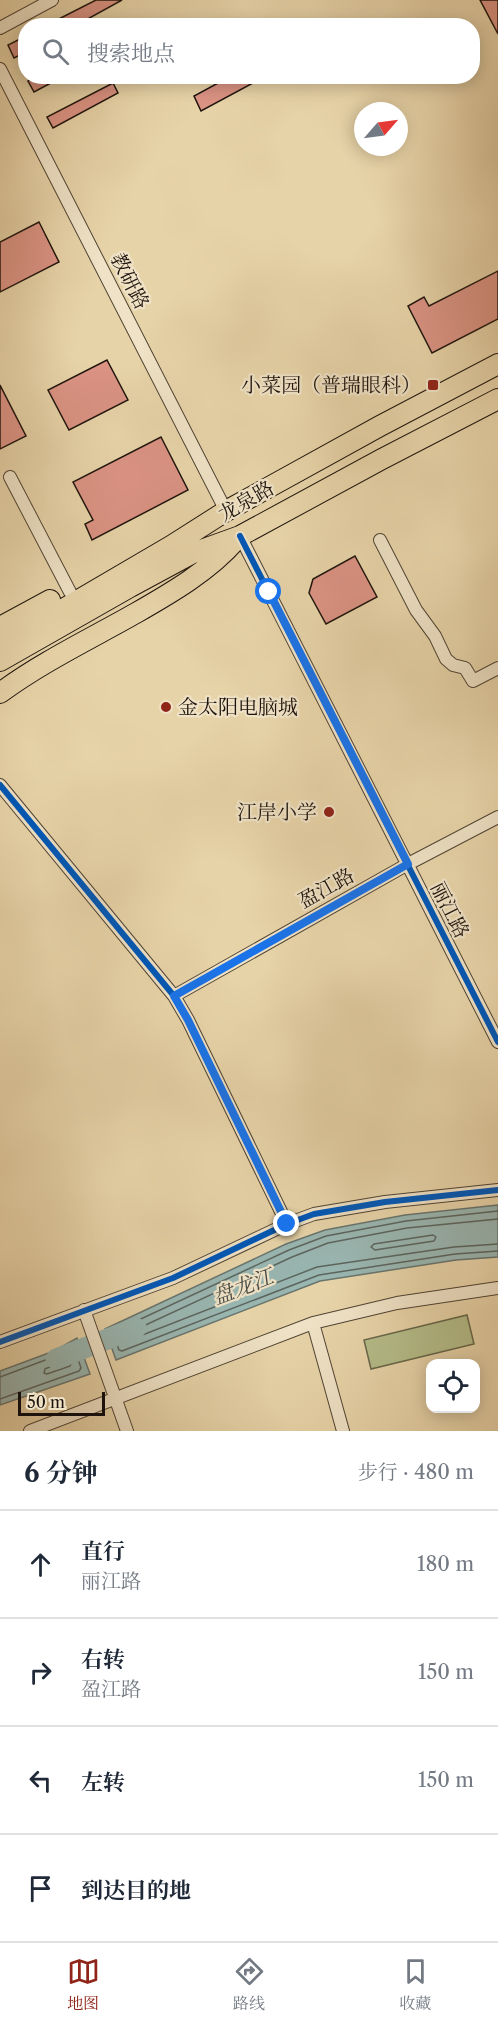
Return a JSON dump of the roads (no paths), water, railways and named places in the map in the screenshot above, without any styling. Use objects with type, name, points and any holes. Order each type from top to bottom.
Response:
[{"type":"main road","name":"龙泉路","points":[[3,638],[171,546],[226,511],[498,364]]},
{"type":"main road","name":"龙泉路","points":[[0,661],[193,553],[240,536],[498,399]]},
{"type":"main road","points":[[0,680],[42,653],[159,589],[240,536]]},
{"type":"main road","points":[[0,693],[167,595],[211,565],[240,536]]},
{"type":"main road","points":[[3,638],[56,597],[109,581]]},
{"type":"street","points":[[19,18],[52,0]]},
{"type":"street","points":[[0,28],[18,18]]},
{"type":"street","name":"教研路","points":[[0,69],[226,511]]},
{"type":"street","points":[[10,477],[70,592]]},
{"type":"street","name":"丽江路","points":[[240,536],[498,1042]]},
{"type":"street","points":[[380,540],[416,610],[435,636],[446,658],[453,665],[465,668],[473,681],[498,668]]},
{"type":"street","points":[[0,785],[174,996],[188,1020],[287,1224]]},
{"type":"street","name":"盈江路","points":[[174,996],[408,864],[498,817]]},
{"type":"street","points":[[0,1342],[173,1278],[287,1224],[315,1214],[385,1202],[498,1190]]},
{"type":"street","points":[[30,1431],[313,1323],[397,1303],[498,1288]]},
{"type":"street","points":[[84,1310],[127,1431]]},
{"type":"street","points":[[313,1323],[343,1431]]},
{"type":"water","points":[[498,1205],[498,1257],[456,1260],[320,1281],[116,1360],[105,1329],[286,1244],[325,1230],[405,1215]]},
{"type":"water","points":[[77,1338],[90,1374],[0,1405],[0,1371],[54,1351]]},
{"type":"waterway","name":"盘龙江","points":[[56,1359],[136,1328]]},
{"type":"place","name":"小菜园（普瑞眼科）","points":[[433,385]]},
{"type":"place","name":"金太阳电脑城","points":[[166,707]]},
{"type":"place","name":"江岸小学","points":[[329,812]]}]
